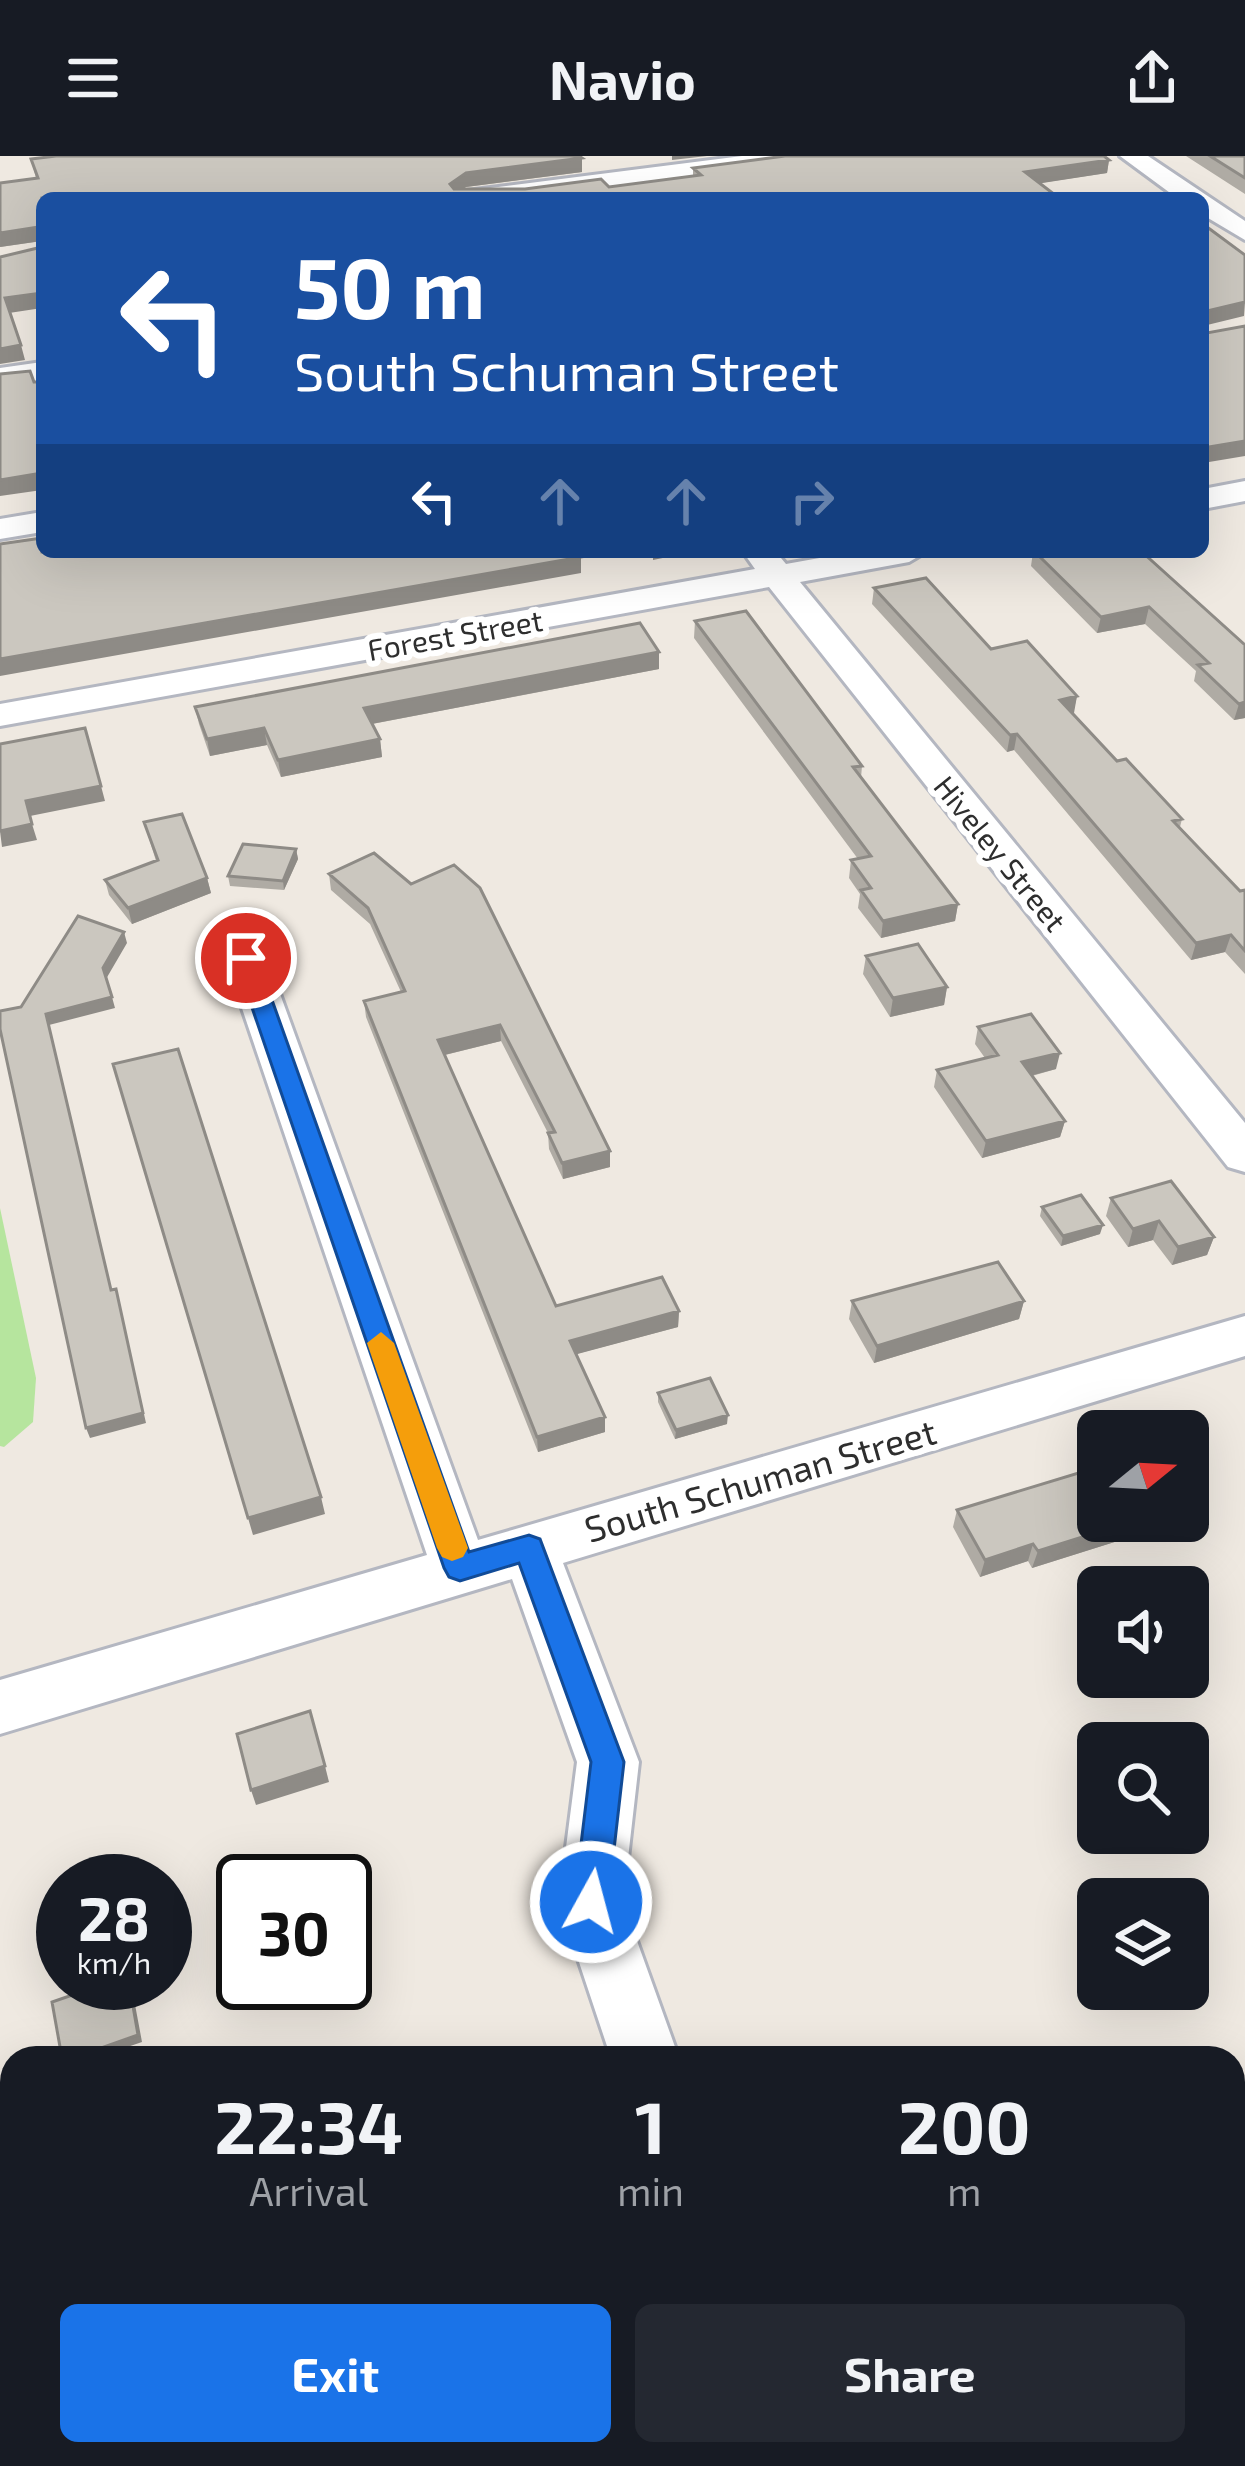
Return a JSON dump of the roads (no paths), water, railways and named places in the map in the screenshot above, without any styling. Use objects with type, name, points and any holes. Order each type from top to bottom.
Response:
[{"type":"street","points":[[617,156],[638,177]]},
{"type":"street","points":[[515,192],[799,156]]},
{"type":"street","points":[[1132,156],[1184,192]]},
{"type":"street","points":[[1209,209],[1245,232]]},
{"type":"street","points":[[0,376],[36,371]]},
{"type":"street","points":[[1209,498],[1245,491]]},
{"type":"street","points":[[0,529],[36,523]]},
{"type":"street","name":"Forest Street","points":[[0,715],[767,564],[838,558]]},
{"type":"street","name":"Hiveley Street","points":[[767,564],[1245,1155]]},
{"type":"street","points":[[246,958],[460,1568]]},
{"type":"street","name":"South Schuman Street","points":[[0,1707],[1245,1336]]},
{"type":"street","points":[[529,1548],[608,1762],[591,1902],[641,2046]]}]
